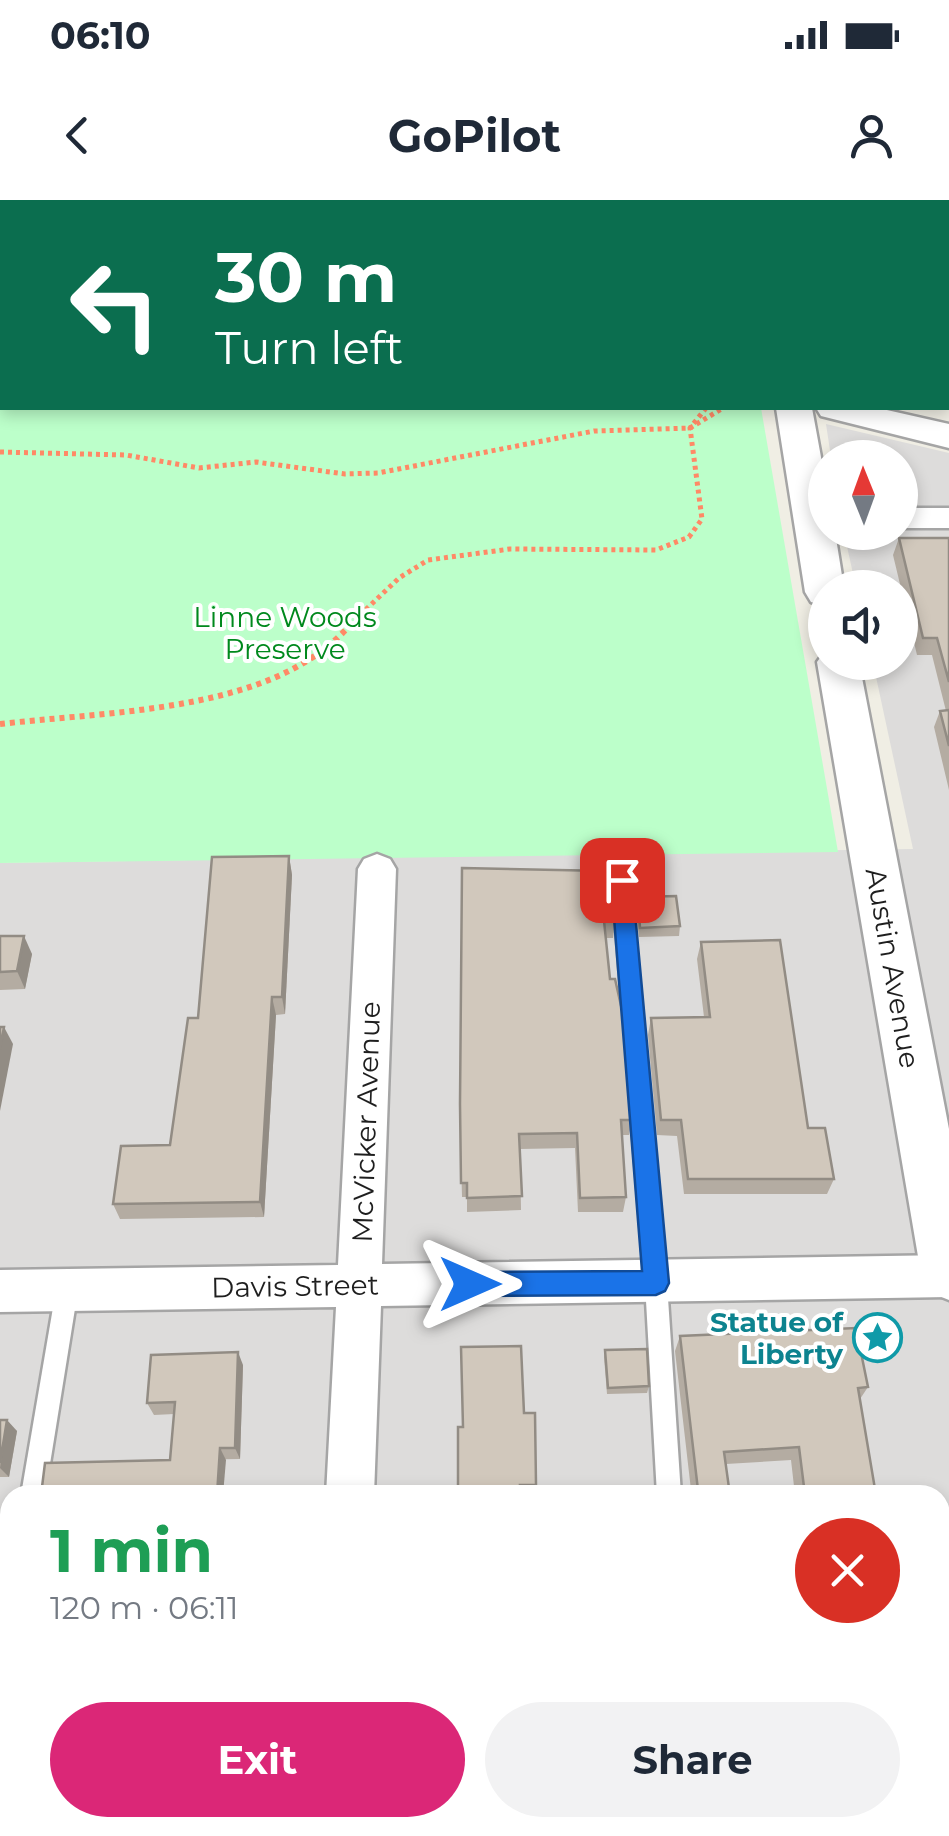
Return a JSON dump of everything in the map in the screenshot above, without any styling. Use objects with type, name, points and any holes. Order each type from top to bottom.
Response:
[{"type":"street","points":[[794,410],[808,473]]},
{"type":"street","points":[[842,410],[949,436]]},
{"type":"street","points":[[918,518],[949,518]]},
{"type":"street","name":"Austin Avenue","points":[[841,680],[949,1275]]},
{"type":"street","name":"McVicker Avenue","points":[[350,1485],[377,869]]},
{"type":"street","name":"Davis Street","points":[[0,1291],[656,1283],[949,1275]]},
{"type":"lane","points":[[622,880],[656,1283],[668,1485]]},
{"type":"lane","points":[[36,1485],[67,1290]]},
{"type":"path","points":[[0,724],[155,704],[248,685],[286,672],[330,646],[422,562],[461,552],[656,550],[681,543],[698,532],[702,519],[690,428],[704,410]]},
{"type":"path","points":[[0,452],[126,454],[198,468],[256,462],[345,474],[406,468],[594,430],[690,428],[720,410]]},
{"type":"shaded area","points":[[826,424],[894,440],[828,440]]},
{"type":"shaded area","points":[[918,446],[949,453],[949,1485],[0,1485],[0,863],[913,849],[877,680],[918,680],[918,570],[852,570],[848,550],[918,550]]},
{"type":"green space","name":"Linne Woods Preserve","points":[[0,410],[761,410],[838,852],[0,863]]},
{"type":"building","points":[[918,538],[949,538],[949,682],[937,638],[923,638],[918,617],[918,570],[907,570],[902,550],[918,550]]},
{"type":"building","points":[[949,710],[949,746],[940,711]]},
{"type":"building","points":[[289,856],[282,997],[272,997],[260,1202],[113,1204],[121,1146],[170,1145],[188,1018],[198,1018],[212,857]]},
{"type":"building","points":[[462,868],[606,871],[615,920],[604,921],[610,979],[615,979],[624,1019],[632,1120],[621,1120],[626,1197],[580,1198],[577,1133],[519,1134],[522,1196],[467,1198],[467,1183],[461,1183]]},
{"type":"building","points":[[676,896],[680,926],[640,928],[638,897]]},
{"type":"building","points":[[0,936],[24,936],[17,971],[0,972]]},
{"type":"building","points":[[780,940],[808,1128],[825,1128],[834,1179],[688,1179],[681,1120],[661,1120],[651,1018],[710,1017],[701,942]]},
{"type":"building","points":[[856,1328],[868,1387],[858,1388],[874,1485],[804,1485],[799,1447],[724,1452],[729,1485],[697,1485],[680,1336]]},
{"type":"building","points":[[521,1346],[524,1413],[535,1413],[536,1485],[458,1485],[458,1427],[463,1427],[461,1347]]},
{"type":"building","points":[[647,1349],[649,1386],[608,1388],[605,1350]]},
{"type":"building","points":[[238,1352],[235,1448],[220,1448],[218,1485],[42,1485],[45,1463],[170,1460],[175,1402],[147,1403],[151,1355]]},
{"type":"building","points":[[0,1420],[7,1420],[0,1463]]},
{"type":"place","name":"Statue of Liberty","points":[[878,1338]]},
{"type":"route","points":[[470,1284],[656,1283],[622,880]]}]
